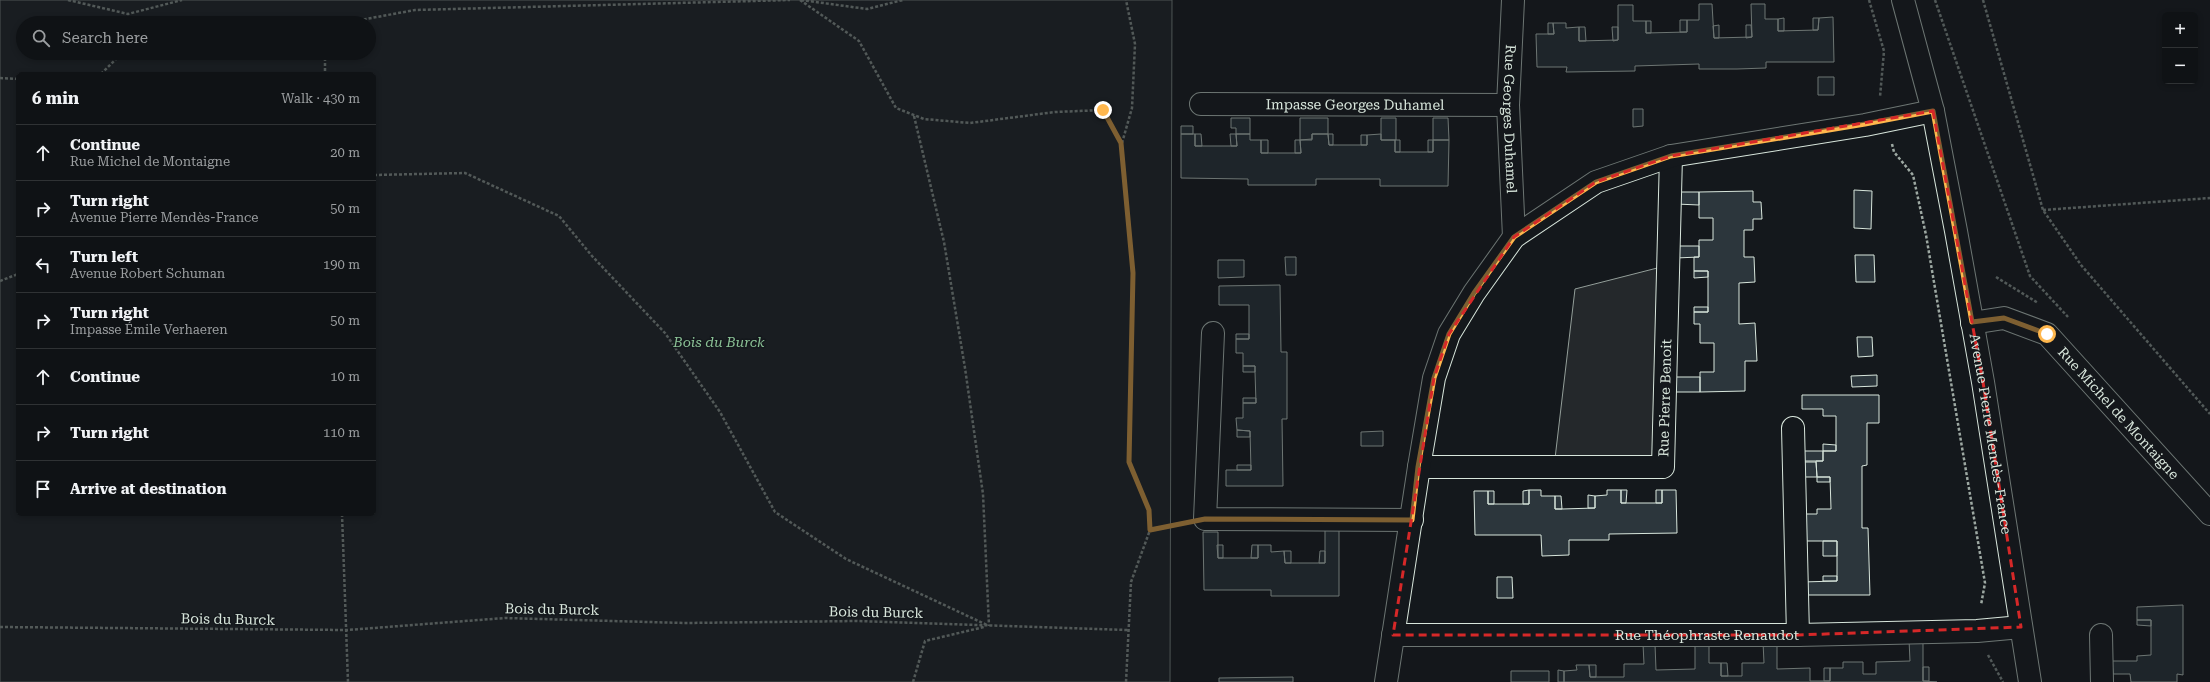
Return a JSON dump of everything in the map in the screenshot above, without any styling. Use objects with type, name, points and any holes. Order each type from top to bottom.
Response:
[{"type":"street","name":"Rue Georges Duhamel","points":[[1513,0],[1508,105],[1514,237]]},
{"type":"street","name":"Avenue Pierre Mendès-France","points":[[1903,0],[1933,111],[1972,322],[2030,682]]},
{"type":"street","name":"Impasse Georges Duhamel","points":[[1201,104],[1508,105]]},
{"type":"street","points":[[1386,682],[1412,520],[1418,467],[1434,378],[1449,334],[1474,293],[1514,237],[1596,182],[1671,156],[1865,124],[1933,111]]},
{"type":"street","name":"Rue Pierre Benoit","points":[[1418,467],[1663,467],[1671,156]]},
{"type":"street","name":"Rue Michel de Montaigne","points":[[1972,322],[2004,318],[2047,334],[2210,514]]},
{"type":"street","points":[[1213,333],[1205,519],[1412,520]]},
{"type":"street","points":[[1793,428],[1798,636]]},
{"type":"street","name":"Rue Théophraste Renaudot","points":[[1393,635],[1798,636],[1977,631],[2021,627]]},
{"type":"street","points":[[2101,635],[2102,682]]},
{"type":"path","points":[[68,0],[128,14],[182,0]]},
{"type":"path","points":[[376,17],[415,10],[790,0]]},
{"type":"path","points":[[800,0],[867,9],[903,0]]},
{"type":"path","points":[[800,0],[859,41],[896,108],[924,119],[970,123],[1055,112],[1103,110],[1121,143]]},
{"type":"path","points":[[1126,0],[1135,44],[1132,108],[1121,143],[1133,273],[1129,462],[1149,510],[1150,530],[1131,582],[1126,682]]},
{"type":"path","points":[[1869,0],[1884,51],[1879,91],[1881,102]]},
{"type":"path","points":[[1935,0],[2030,276],[2072,322]]},
{"type":"path","points":[[1983,0],[2043,210],[2081,265],[2210,414]]},
{"type":"path","points":[[103,72],[115,60]]},
{"type":"path","points":[[325,60],[325,72]]},
{"type":"path","points":[[0,78],[16,79]]},
{"type":"path","points":[[914,115],[944,242],[965,368],[983,494],[989,626]]},
{"type":"path","points":[[1889,136],[1894,152],[1913,175],[1926,235],[1985,583],[1981,612]]},
{"type":"path","points":[[376,175],[465,173],[559,216],[592,256],[665,333],[720,412],[775,512],[846,559],[989,626]]},
{"type":"path","points":[[2043,210],[2210,198]]},
{"type":"path","points":[[0,281],[16,275]]},
{"type":"path","points":[[342,516],[348,682]]},
{"type":"path","points":[[1150,530],[1205,519]]},
{"type":"path","name":"Bois du Burck","points":[[0,626],[347,630],[505,618],[684,623],[857,621],[1128,630]]},
{"type":"path","points":[[913,682],[925,641],[989,626]]},
{"type":"path","points":[[1988,654],[2003,682]]},
{"type":"highlighted area","points":[[1933,111],[1983,382],[2021,627],[1798,635],[1393,635],[1434,378],[1449,334],[1514,237],[1596,182],[1671,156]]},
{"type":"green space","name":"Bois du Burck","points":[[0,0],[1172,0],[1170,682],[0,682]]},
{"type":"shaded area","points":[[1669,265],[1663,467],[1554,467],[1575,289]]},
{"type":"building","points":[[1699,4],[1712,4],[1714,38],[1752,37],[1751,4],[1765,4],[1765,19],[1778,19],[1778,31],[1818,30],[1819,18],[1833,17],[1834,62],[1766,62],[1766,68],[1737,69],[1699,69],[1699,64],[1635,66],[1635,71],[1566,72],[1567,67],[1537,67],[1536,34],[1554,34],[1553,23],[1566,23],[1566,28],[1579,27],[1579,41],[1618,40],[1618,5],[1633,5],[1633,21],[1646,21],[1646,33],[1687,32],[1687,20],[1699,20]]},
{"type":"building","points":[[1784,18],[1784,31],[1778,31],[1778,19]]},
{"type":"building","points":[[1813,18],[1819,18],[1818,30],[1813,30]]},
{"type":"building","points":[[1680,20],[1687,20],[1687,32],[1680,32]]},
{"type":"building","points":[[1646,21],[1651,21],[1651,33],[1646,33]]},
{"type":"building","points":[[1548,23],[1553,23],[1554,34],[1548,34]]},
{"type":"building","points":[[1719,25],[1719,38],[1714,38],[1713,26]]},
{"type":"building","points":[[1746,25],[1751,25],[1752,37],[1746,38]]},
{"type":"building","points":[[1579,27],[1585,27],[1586,41],[1579,41]]},
{"type":"building","points":[[1612,27],[1618,27],[1618,40],[1613,41]]},
{"type":"building","points":[[1818,77],[1834,77],[1834,95],[1818,95]]},
{"type":"building","points":[[1633,109],[1643,109],[1643,126],[1633,127]]},
{"type":"building","points":[[1231,118],[1250,118],[1250,134],[1236,134],[1236,128],[1231,128]]},
{"type":"building","points":[[1300,118],[1328,118],[1328,134],[1312,134],[1312,139],[1300,140]]},
{"type":"building","points":[[1381,118],[1396,118],[1396,140],[1381,140]]},
{"type":"building","points":[[1433,118],[1448,118],[1449,140],[1433,140]]},
{"type":"building","points":[[1181,126],[1193,126],[1193,134],[1181,134]]},
{"type":"building","points":[[1181,134],[1195,134],[1195,146],[1237,146],[1236,134],[1250,134],[1250,140],[1261,140],[1261,153],[1301,153],[1300,140],[1312,140],[1312,134],[1328,134],[1329,145],[1367,145],[1367,135],[1381,134],[1381,140],[1395,140],[1395,152],[1433,152],[1433,140],[1449,140],[1448,186],[1380,186],[1380,179],[1316,179],[1316,185],[1248,185],[1248,179],[1181,178]]},
{"type":"building","points":[[1195,134],[1201,134],[1202,146],[1195,146]]},
{"type":"building","points":[[1230,134],[1236,134],[1237,146],[1231,146]]},
{"type":"building","points":[[1328,134],[1333,134],[1333,145],[1329,145]]},
{"type":"building","points":[[1361,135],[1367,135],[1367,145],[1361,145]]},
{"type":"building","points":[[1261,140],[1268,140],[1268,153],[1261,153]]},
{"type":"building","points":[[1295,140],[1300,140],[1301,153],[1295,153]]},
{"type":"building","points":[[1395,140],[1400,140],[1400,152],[1395,152]]},
{"type":"building","points":[[1428,140],[1433,140],[1433,152],[1428,152]]},
{"type":"building","points":[[1854,190],[1872,191],[1871,229],[1854,228]]},
{"type":"building","points":[[1753,191],[1753,202],[1761,202],[1762,219],[1753,219],[1753,230],[1744,230],[1744,257],[1754,257],[1755,282],[1739,283],[1739,324],[1755,323],[1757,361],[1745,361],[1745,391],[1700,392],[1700,372],[1714,372],[1714,343],[1700,343],[1700,324],[1694,324],[1694,312],[1708,312],[1708,271],[1694,271],[1694,257],[1699,257],[1699,240],[1713,240],[1713,218],[1699,218],[1699,192]]},
{"type":"building","points":[[1677,192],[1699,192],[1699,205],[1676,204]]},
{"type":"building","points":[[1676,246],[1699,246],[1699,257],[1676,258]]},
{"type":"building","points":[[1855,255],[1874,255],[1875,282],[1856,282]]},
{"type":"building","points":[[1285,257],[1296,257],[1296,275],[1286,275]]},
{"type":"building","points":[[1218,260],[1244,260],[1244,277],[1218,278]]},
{"type":"building","points":[[1694,271],[1708,271],[1708,277],[1694,278]]},
{"type":"building","points":[[1280,285],[1281,352],[1287,352],[1287,419],[1282,419],[1283,486],[1226,486],[1226,470],[1251,470],[1250,431],[1237,430],[1236,418],[1243,418],[1243,403],[1256,403],[1255,366],[1243,366],[1243,353],[1236,353],[1236,339],[1249,339],[1249,305],[1219,305],[1219,286]]},
{"type":"building","points":[[1694,307],[1708,307],[1708,312],[1694,312]]},
{"type":"building","points":[[1236,334],[1249,334],[1249,339],[1236,339]]},
{"type":"building","points":[[1857,337],[1872,337],[1873,356],[1858,357]]},
{"type":"building","points":[[1243,366],[1255,366],[1255,372],[1243,372]]},
{"type":"building","points":[[1877,375],[1877,386],[1852,387],[1851,376]]},
{"type":"building","points":[[1676,377],[1700,377],[1700,392],[1676,392]]},
{"type":"building","points":[[1802,395],[1879,395],[1879,423],[1867,423],[1867,465],[1862,466],[1862,528],[1868,528],[1870,595],[1802,595],[1802,582],[1837,581],[1837,541],[1801,541],[1801,514],[1817,514],[1817,509],[1831,509],[1830,477],[1817,477],[1816,461],[1823,461],[1823,451],[1836,451],[1836,416],[1823,416],[1823,409],[1802,409]]},
{"type":"building","points":[[1243,398],[1256,398],[1256,403],[1243,403]]},
{"type":"building","points":[[1237,430],[1250,431],[1250,437],[1237,437]]},
{"type":"building","points":[[1383,431],[1383,446],[1361,446],[1361,432]]},
{"type":"building","points":[[1823,444],[1836,445],[1836,451],[1823,451]]},
{"type":"building","points":[[1802,451],[1823,451],[1823,461],[1802,461]]},
{"type":"building","points":[[1802,462],[1816,462],[1817,477],[1802,477]]},
{"type":"building","points":[[1237,465],[1251,465],[1251,470],[1237,470]]},
{"type":"building","points":[[1817,477],[1830,477],[1830,482],[1817,482]]},
{"type":"building","points":[[1529,490],[1541,490],[1541,496],[1555,496],[1555,509],[1562,509],[1595,508],[1595,496],[1607,495],[1607,490],[1621,490],[1621,503],[1662,503],[1662,490],[1676,490],[1677,533],[1609,534],[1609,540],[1569,540],[1569,555],[1542,556],[1541,535],[1475,535],[1474,491],[1488,491],[1488,504],[1529,504]]},
{"type":"building","points":[[1529,490],[1529,504],[1523,504],[1523,491]]},
{"type":"building","points":[[1621,490],[1627,490],[1626,503],[1621,503]]},
{"type":"building","points":[[1656,490],[1662,490],[1662,503],[1656,503]]},
{"type":"building","points":[[1488,491],[1494,491],[1494,504],[1488,504]]},
{"type":"building","points":[[1588,495],[1595,496],[1595,508],[1588,508]]},
{"type":"building","points":[[1555,496],[1561,496],[1562,509],[1555,509]]},
{"type":"building","points":[[1339,528],[1339,596],[1271,596],[1271,590],[1204,590],[1203,532],[1218,532],[1218,558],[1258,558],[1258,545],[1271,545],[1271,552],[1284,551],[1285,563],[1325,563],[1325,529]]},
{"type":"building","points":[[1823,541],[1837,541],[1837,556],[1823,556]]},
{"type":"building","points":[[1217,545],[1223,545],[1223,558],[1218,558]]},
{"type":"building","points":[[1252,545],[1258,545],[1258,558],[1251,558]]},
{"type":"building","points":[[1284,551],[1291,551],[1291,563],[1285,563]]},
{"type":"building","points":[[1320,551],[1325,551],[1325,563],[1319,563]]},
{"type":"building","points":[[1823,576],[1837,576],[1837,581],[1823,581]]},
{"type":"building","points":[[1497,577],[1512,577],[1513,598],[1497,598]]},
{"type":"building","points":[[2183,605],[2183,675],[2177,674],[2177,682],[2131,682],[2130,674],[2113,674],[2112,661],[2137,661],[2137,656],[2151,655],[2151,620],[2137,620],[2137,607]]},
{"type":"building","points":[[2137,620],[2151,620],[2151,626],[2137,625]]},
{"type":"building","points":[[1909,640],[1923,640],[1923,681],[1937,682],[1564,682],[1564,671],[1577,670],[1576,665],[1589,665],[1590,677],[1624,677],[1624,664],[1644,664],[1643,644],[1655,644],[1656,670],[1695,669],[1695,646],[1709,646],[1709,663],[1721,663],[1721,676],[1742,676],[1742,663],[1764,663],[1763,642],[1777,642],[1777,669],[1810,668],[1810,681],[1830,681],[1830,668],[1843,668],[1843,662],[1863,662],[1863,674],[1876,674],[1876,662],[1910,661]]},
{"type":"building","points":[[1721,663],[1727,663],[1728,676],[1721,676]]},
{"type":"building","points":[[1589,665],[1596,665],[1596,677],[1590,677]]},
{"type":"building","points":[[1923,667],[1929,667],[1929,681],[1923,681]]},
{"type":"building","points":[[1824,668],[1830,668],[1830,681],[1824,681]]},
{"type":"building","points":[[1558,670],[1564,671],[1564,682],[1558,682]]},
{"type":"building","points":[[1511,671],[1549,671],[1549,682],[1511,682]]},
{"type":"building","points":[[1293,677],[1293,682],[1219,682],[1219,678]]},
{"type":"route","points":[[1103,110],[1121,143],[1133,273],[1129,462],[1149,510],[1150,530],[1205,519],[1412,520],[1418,467],[1434,378],[1449,334],[1474,293],[1514,237],[1596,182],[1671,156],[1886,121],[1933,111],[1972,322],[2004,318],[2047,334]]}]
